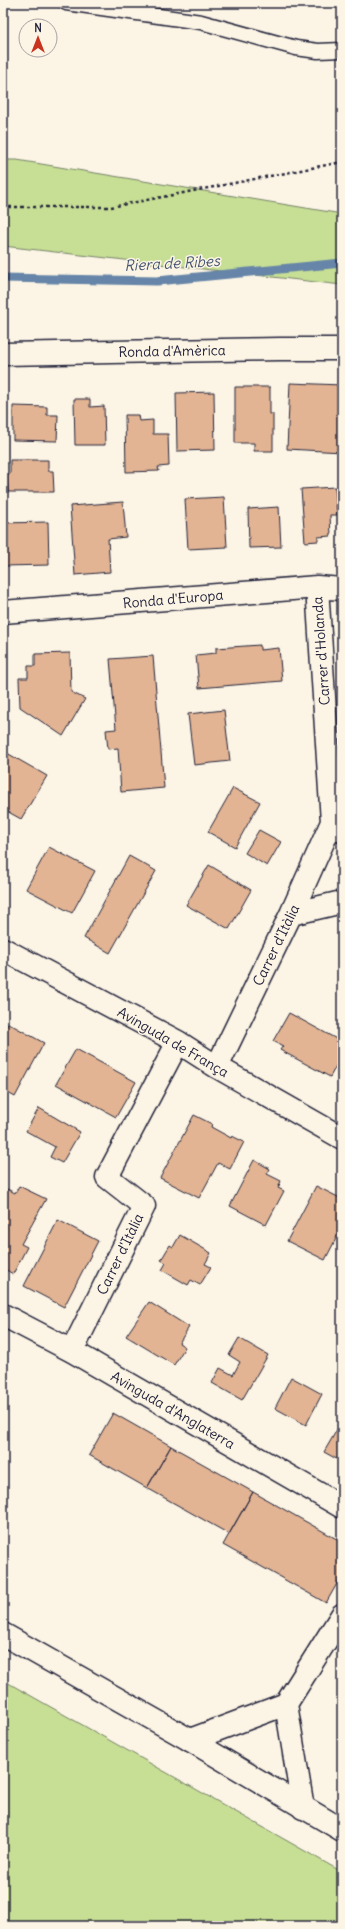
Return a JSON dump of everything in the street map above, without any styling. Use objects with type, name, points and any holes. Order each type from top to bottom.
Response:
[{"type":"street","name":"Ronda d'Amèrica","points":[[3,354],[280,348],[342,349]]},
{"type":"street","name":"Ronda d'Europa","points":[[3,612],[317,587],[342,589]]},
{"type":"street","name":"Carrer d'Holanda","points":[[317,587],[337,826]]},
{"type":"street","name":"Carrer d'Itàlia","points":[[217,1067],[291,914],[337,826]]},
{"type":"street","points":[[291,914],[342,902]]},
{"type":"street","name":"Avinguda de França","points":[[3,949],[178,1042],[217,1067],[342,1138]]},
{"type":"street","name":"Carrer d'Itàlia","points":[[72,1351],[144,1206],[107,1177],[178,1042]]},
{"type":"street","name":"Avinguda d'Anglaterra","points":[[3,1315],[72,1351],[342,1507]]},
{"type":"street","points":[[190,1740],[286,1704],[342,1615]]},
{"type":"street","points":[[3,1634],[190,1740],[342,1830]]},
{"type":"street","points":[[286,1704],[303,1808]]},
{"type":"lane","points":[[66,3],[201,22],[296,48],[318,51],[342,50]]},
{"type":"path","points":[[3,206],[111,206],[342,162]]},
{"type":"green space","points":[[3,160],[17,160],[342,214],[342,285],[3,246]]},
{"type":"green space","points":[[3,1680],[342,1872],[342,1926],[3,1926]]},
{"type":"building","points":[[290,383],[342,385],[342,452],[287,449]]},
{"type":"building","points":[[235,387],[270,387],[270,414],[273,414],[273,451],[254,451],[254,443],[235,443]]},
{"type":"building","points":[[214,392],[215,450],[177,451],[176,393]]},
{"type":"building","points":[[74,399],[90,399],[90,407],[104,406],[105,445],[75,445]]},
{"type":"building","points":[[13,406],[47,407],[47,415],[58,415],[57,441],[13,440]]},
{"type":"building","points":[[125,415],[138,415],[139,421],[153,420],[153,434],[168,434],[169,466],[158,467],[159,471],[126,472]]},
{"type":"building","points":[[10,460],[48,460],[48,471],[53,471],[54,492],[8,492],[7,474],[10,474]]},
{"type":"building","points":[[335,487],[337,515],[330,515],[331,536],[318,537],[318,541],[305,542],[301,489]]},
{"type":"building","points":[[224,497],[227,547],[188,549],[185,499]]},
{"type":"building","points":[[123,502],[126,537],[108,539],[110,572],[75,575],[70,506]]},
{"type":"building","points":[[279,507],[281,547],[249,548],[248,509]]},
{"type":"building","points":[[48,522],[49,565],[3,566],[3,523]]},
{"type":"building","points":[[260,645],[260,650],[279,648],[282,681],[199,688],[196,655],[216,653],[216,648]]},
{"type":"building","points":[[70,653],[71,692],[85,699],[63,736],[20,707],[19,678],[28,678],[28,666],[35,666],[35,654]]},
{"type":"building","points":[[153,656],[164,788],[121,792],[118,748],[108,749],[106,730],[116,729],[110,659]]},
{"type":"building","points":[[224,710],[230,761],[194,765],[188,714]]},
{"type":"building","points":[[7,753],[47,776],[21,819],[3,809],[3,761]]},
{"type":"building","points":[[233,788],[260,802],[235,847],[208,832]]},
{"type":"building","points":[[259,830],[281,842],[267,866],[245,853]]},
{"type":"building","points":[[49,847],[95,871],[72,913],[26,889]]},
{"type":"building","points":[[129,856],[156,871],[110,953],[84,938]]},
{"type":"building","points":[[209,865],[251,890],[229,929],[186,905]]},
{"type":"building","points":[[289,1013],[342,1042],[342,1055],[330,1077],[280,1050],[283,1046],[273,1041]]},
{"type":"building","points":[[8,1023],[44,1043],[15,1097],[3,1090],[3,1032]]},
{"type":"building","points":[[76,1049],[136,1082],[116,1117],[56,1084]]},
{"type":"building","points":[[39,1108],[80,1132],[62,1163],[50,1157],[55,1147],[26,1131]]},
{"type":"building","points":[[194,1115],[212,1124],[211,1127],[231,1138],[232,1136],[244,1142],[230,1169],[218,1163],[199,1198],[160,1178]]},
{"type":"building","points":[[254,1160],[270,1169],[267,1174],[281,1181],[278,1188],[284,1191],[266,1225],[230,1206]]},
{"type":"building","points":[[19,1186],[46,1199],[21,1244],[27,1247],[13,1274],[3,1268],[3,1187],[15,1193]]},
{"type":"building","points":[[316,1186],[342,1199],[342,1227],[325,1260],[287,1241]]},
{"type":"building","points":[[58,1220],[98,1241],[64,1307],[24,1286]]},
{"type":"building","points":[[180,1235],[211,1253],[205,1264],[211,1267],[200,1285],[191,1280],[188,1285],[162,1270],[166,1263],[161,1260],[170,1245],[173,1247]]},
{"type":"building","points":[[149,1302],[189,1327],[179,1343],[185,1347],[174,1365],[126,1336]]},
{"type":"building","points":[[239,1338],[268,1355],[242,1400],[212,1383],[220,1368],[233,1375],[240,1362],[229,1355]]},
{"type":"building","points":[[291,1377],[322,1394],[306,1425],[275,1408]]},
{"type":"building","points":[[113,1413],[171,1446],[147,1488],[89,1455]]},
{"type":"building","points":[[342,1421],[342,1462],[324,1452]]},
{"type":"building","points":[[171,1446],[253,1492],[229,1534],[147,1488]]},
{"type":"building","points":[[253,1492],[342,1542],[342,1575],[326,1603],[223,1545]]},
{"type":"waterway","name":"Riera de Ribes","points":[[3,278],[157,281],[342,263]]}]
